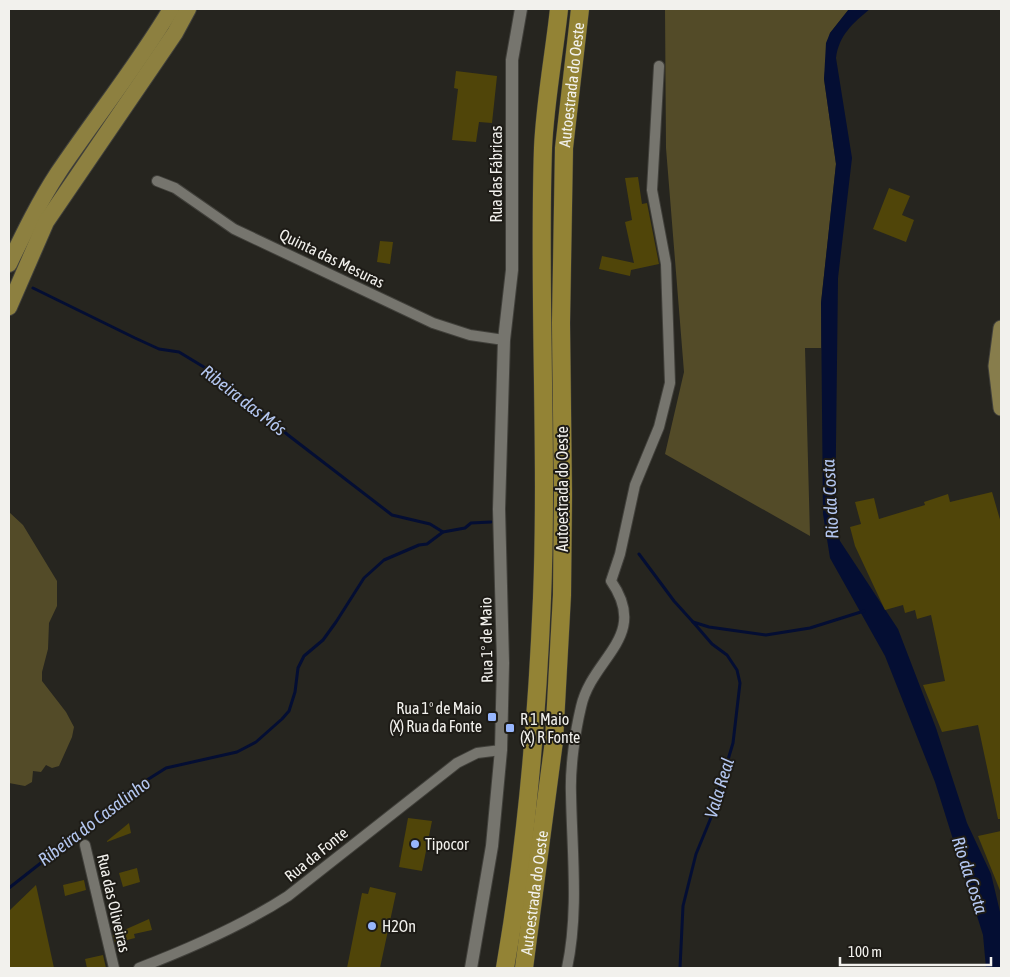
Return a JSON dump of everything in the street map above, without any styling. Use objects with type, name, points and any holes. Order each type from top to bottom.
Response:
[{"type":"highway","points":[[9,264],[26,228],[59,173],[171,9]]},
{"type":"highway","points":[[9,306],[46,222],[175,33],[188,9]]},
{"type":"highway","name":"Autoestrada do Oeste","points":[[505,968],[533,745],[541,607],[543,495],[541,320],[543,145],[559,9]]},
{"type":"highway","name":"Autoestrada do Oeste","points":[[524,968],[554,742],[563,531],[564,148],[580,9]]},
{"type":"main road","points":[[1001,328],[998,348],[1001,408]]},
{"type":"street","name":"Rua das Fábricas","points":[[504,340],[512,270],[512,60],[521,9]]},
{"type":"street","points":[[567,968],[575,871],[570,791],[581,707],[588,685],[607,660],[624,628],[625,612],[621,596],[611,581],[620,554],[634,491],[653,442],[670,383],[666,264],[652,190],[659,66]]},
{"type":"street","name":"Quinta das Mesuras","points":[[156,181],[175,188],[234,229],[380,299],[433,323],[470,335],[504,340]]},
{"type":"street","name":"Rua 1º de Maio","points":[[471,968],[492,846],[501,750],[503,662],[499,508],[504,340]]},
{"type":"street","name":"Rua da Fonte","points":[[140,968],[259,915],[288,896],[457,763],[477,753],[501,750]]},
{"type":"street","name":"Rua das Oliveiras","points":[[85,845],[114,968]]},
{"type":"shaded area","points":[[665,9],[849,9],[830,33],[824,79],[836,164],[821,303],[821,348],[805,348],[810,536],[665,454],[684,372],[666,148]]},
{"type":"shaded area","points":[[9,512],[23,525],[57,581],[57,606],[49,623],[48,649],[42,672],[42,681],[66,712],[74,727],[72,737],[59,766],[52,768],[46,765],[41,772],[33,771],[32,782],[25,786],[9,783]]},
{"type":"water","name":"Rio da Costa","points":[[849,9],[870,9],[848,30],[840,43],[836,58],[852,158],[838,278],[835,527],[840,541],[898,629],[936,728],[967,823],[991,874],[1001,916],[1001,968],[986,968],[983,935],[935,782],[885,656],[830,558],[823,514],[821,303],[836,164],[824,79],[826,43],[830,33]]},
{"type":"building","points":[[456,71],[497,76],[492,123],[479,122],[476,142],[452,140],[458,89],[454,88]]},
{"type":"building","points":[[638,177],[642,204],[647,203],[659,264],[631,270],[630,276],[599,269],[602,256],[634,263],[625,222],[632,220],[625,178]]},
{"type":"building","points":[[889,188],[910,196],[902,215],[914,220],[906,242],[873,229]]},
{"type":"building","points":[[380,241],[393,242],[390,264],[377,262]]},
{"type":"building","points":[[992,492],[1001,523],[1001,819],[998,819],[978,725],[942,732],[923,685],[945,681],[931,615],[917,619],[915,610],[905,613],[903,605],[885,610],[855,546],[850,527],[861,524],[855,502],[874,498],[879,519],[925,505],[924,502],[948,494],[950,502]]},
{"type":"building","name":"Tipocor","points":[[408,818],[432,821],[422,871],[399,867]]},
{"type":"building","points":[[129,823],[131,833],[107,842],[107,841]]},
{"type":"building","points":[[1001,831],[1001,893],[978,836]]},
{"type":"building","points":[[137,868],[140,882],[123,887],[119,873]]},
{"type":"building","points":[[84,880],[86,890],[65,896],[63,885]]},
{"type":"building","points":[[36,885],[54,968],[9,968],[9,911]]},
{"type":"building","name":"H2On","points":[[370,887],[396,893],[380,968],[347,968],[362,893],[368,894]]},
{"type":"building","points":[[149,919],[152,930],[134,934],[135,938],[115,943],[113,935]]},
{"type":"building","points":[[103,955],[106,968],[87,968],[85,959]]},
{"type":"waterway","name":"Ribeira das Mós","points":[[33,288],[159,349],[179,352],[217,375],[288,435],[392,515],[430,524],[443,532]]},
{"type":"waterway","name":"Ribeira do Casalinho","points":[[9,888],[128,792],[166,768],[237,752],[256,742],[289,711],[295,692],[298,668],[304,656],[323,640],[364,578],[384,560],[419,545],[427,544],[443,532],[465,528],[471,523],[491,522]]},
{"type":"waterway","name":"Ribeira do Casalinho","points":[[639,554],[674,601],[693,622],[709,627],[766,635],[810,628],[864,611]]},
{"type":"waterway","name":"Vala Real","points":[[680,968],[683,906],[696,854],[710,820],[733,743],[740,683],[737,670],[727,655],[712,644],[693,622]]},
{"type":"place","name":"Rua 1º de Maio (X) Rua da Fonte","points":[[492,717]]},
{"type":"place","name":"R 1 Maio (X) R Fonte","points":[[510,728]]},
{"type":"place","name":"Tipocor","points":[[415,844]]},
{"type":"place","name":"H2On","points":[[372,926]]}]
